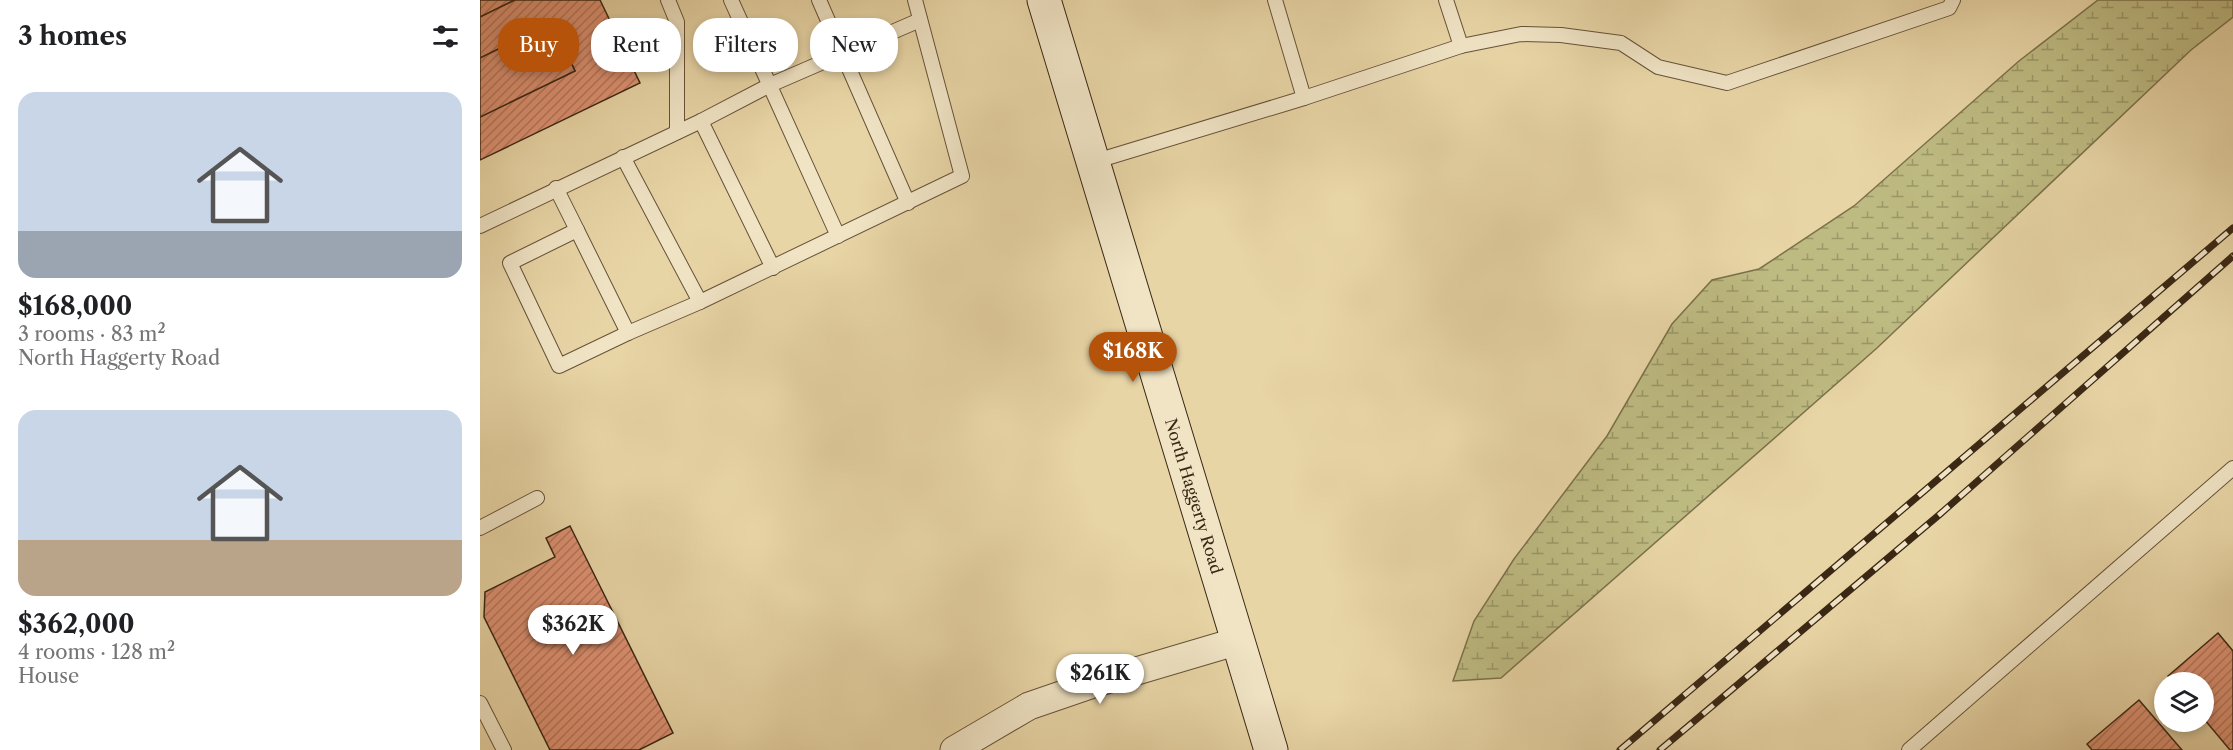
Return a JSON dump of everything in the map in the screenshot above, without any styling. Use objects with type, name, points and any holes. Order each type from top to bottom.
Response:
[{"type":"street","name":"North Haggerty Road","points":[[1044,0],[1271,750]]},
{"type":"street","points":[[954,750],[1029,706],[1096,683],[1238,641]]},
{"type":"lane","points":[[668,0],[677,22],[677,132]]},
{"type":"lane","points":[[731,0],[838,236]]},
{"type":"lane","points":[[819,0],[827,18]]},
{"type":"lane","points":[[577,230],[510,263],[559,366],[773,268],[962,176],[915,0]]},
{"type":"lane","points":[[1275,0],[1304,99]]},
{"type":"lane","points":[[1446,0],[1461,46]]},
{"type":"lane","points":[[1093,162],[1304,99],[1461,46],[1521,34],[1561,34],[1621,44],[1658,67],[1727,83],[1949,8],[1953,0]]},
{"type":"lane","points":[[898,29],[920,20]]},
{"type":"lane","points":[[480,226],[810,67]]},
{"type":"lane","points":[[852,72],[908,203]]},
{"type":"lane","points":[[700,121],[773,268]]},
{"type":"lane","points":[[623,157],[700,302]]},
{"type":"lane","points":[[556,188],[628,333]]},
{"type":"lane","points":[[1909,750],[2233,468]]},
{"type":"lane","points":[[480,528],[537,498]]},
{"type":"lane","points":[[480,703],[504,750]]},
{"type":"green space","points":[[2098,0],[2233,0],[2233,17],[2191,50],[1877,348],[1501,678],[1453,681],[1474,621],[1514,559],[1607,436],[1672,324],[1712,280],[1759,269],[1854,206],[2019,61]]},
{"type":"building","points":[[480,0],[515,0],[480,17]]},
{"type":"building","points":[[515,0],[600,0],[609,18],[591,18],[591,72],[635,72],[640,83],[480,160],[480,117],[573,72],[579,72],[579,18],[498,18],[498,49],[480,58],[480,17]]},
{"type":"building","points":[[498,49],[498,72],[573,72],[480,117],[480,58]]},
{"type":"building","points":[[570,526],[673,733],[639,750],[550,750],[484,617],[485,592],[555,557],[546,538]]},
{"type":"building","points":[[2218,633],[2233,651],[2233,750],[2230,750],[2214,731],[2214,672],[2173,672]]},
{"type":"building","points":[[2139,700],[2154,717],[2154,732],[2167,732],[2182,750],[2092,750],[2087,744]]},
{"type":"railway","points":[[1620,750],[2233,228]]},
{"type":"railway","points":[[1660,750],[1939,515],[2233,256]]}]
